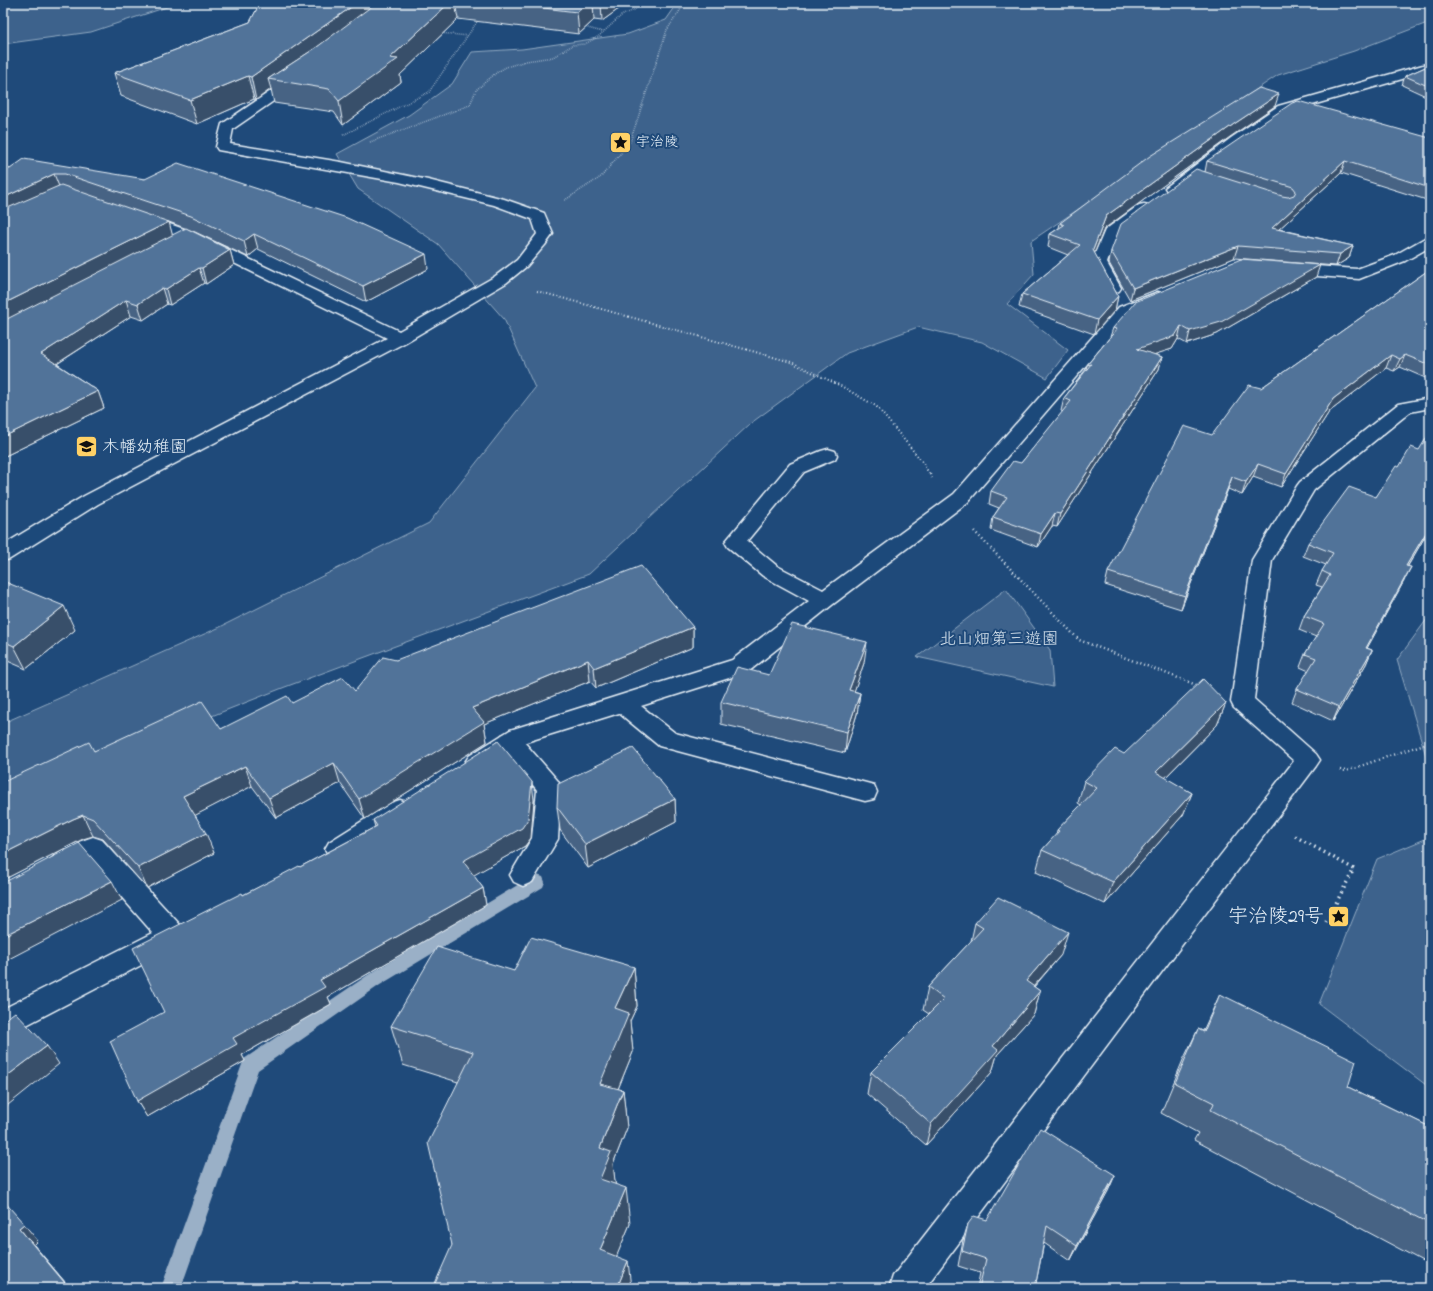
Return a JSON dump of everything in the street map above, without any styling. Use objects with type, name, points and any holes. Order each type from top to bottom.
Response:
[{"type":"street","points":[[1125,310],[1099,263],[1110,233],[1190,174],[1283,109],[1430,67]]},
{"type":"street","points":[[3,554],[91,500],[400,338],[500,280],[522,263],[540,242],[545,234],[539,216],[519,206],[438,186],[358,169],[223,147],[227,127],[311,69]]},
{"type":"street","points":[[1190,174],[1205,179]]},
{"type":"street","points":[[132,216],[190,236],[400,338]]},
{"type":"street","points":[[170,247],[190,236]]},
{"type":"street","points":[[1277,268],[1359,274],[1400,258],[1430,241]]},
{"type":"street","points":[[463,771],[518,736],[740,666],[824,600],[961,498],[1125,310],[1169,292]]},
{"type":"street","points":[[905,1288],[1308,760],[1242,702],[1262,560],[1307,486],[1404,408],[1430,403]]},
{"type":"street","points":[[824,600],[770,571],[734,542],[797,468],[828,454]]},
{"type":"street","points":[[622,703],[667,740],[865,792]]},
{"type":"street","points":[[510,741],[549,788],[545,839],[523,875]]},
{"type":"street","points":[[321,860],[416,801]]},
{"type":"street","points":[[3,1023],[184,930],[93,847],[38,877]]},
{"type":"path","points":[[369,142],[470,105],[476,90],[501,70],[526,61],[553,56],[573,44],[585,44],[599,36],[621,16],[638,7],[642,3]]},
{"type":"path","points":[[539,216],[601,177],[630,142],[667,30],[685,3]]},
{"type":"path","points":[[296,159],[429,92],[482,15]]},
{"type":"path","points":[[582,26],[603,32]]},
{"type":"path","points":[[437,33],[468,36]]},
{"type":"path","points":[[500,280],[791,362],[839,385],[876,406],[921,460],[950,506],[1079,640],[1242,702]]},
{"type":"path","points":[[1308,760],[1346,772],[1430,742]]},
{"type":"path","points":[[1265,818],[1354,870],[1326,922]]},
{"type":"green space","points":[[3,3],[179,3],[91,32],[3,44]]},
{"type":"green space","points":[[678,3],[1430,3],[1430,22],[1354,51],[1278,75],[1031,241],[1034,274],[1007,304],[1068,350],[1047,378],[982,342],[918,327],[847,353],[751,423],[589,574],[285,687],[108,757],[3,802],[3,723],[218,628],[429,523],[535,388],[504,319],[438,244],[358,189],[337,154],[409,115],[452,84],[472,52],[522,49],[628,34],[666,20]]},
{"type":"green space","name":"北山畑第三遊園","points":[[1006,589],[1050,650],[1053,687],[917,657]]},
{"type":"green space","points":[[1430,615],[1430,769],[1397,660]]},
{"type":"green space","points":[[1430,837],[1430,1088],[1319,1004],[1377,859]]},
{"type":"building","points":[[260,3],[357,3],[251,77],[248,76],[190,100],[114,73],[250,22]]},
{"type":"building","points":[[376,3],[449,3],[390,58],[398,59],[339,101],[329,89],[268,79],[317,47]]},
{"type":"building","points":[[502,3],[588,3],[577,12]]},
{"type":"building","points":[[1430,65],[1430,87],[1405,76]]},
{"type":"building","points":[[1259,88],[1279,94],[1234,124],[1106,216],[1093,250],[1118,296],[1097,320],[1022,294],[1080,245],[1050,234],[1064,225],[1060,223],[1150,156]]},
{"type":"building","points":[[1298,101],[1430,138],[1430,188],[1345,161],[1272,228],[1353,246],[1340,254],[1238,246],[1133,288],[1111,251],[1121,224],[1196,169],[1282,196],[1288,197],[1294,195],[1296,191],[1293,187],[1207,161],[1292,103]]},
{"type":"building","points":[[24,159],[145,179],[178,163],[347,218],[426,254],[363,286],[254,234],[244,241],[191,216],[65,174],[54,174],[3,198],[3,168],[10,169]]},
{"type":"building","points":[[61,185],[169,222],[3,304],[3,210]]},
{"type":"building","points":[[186,228],[230,250],[166,289],[162,288],[138,304],[126,300],[41,354],[98,391],[3,437],[3,321]]},
{"type":"building","points":[[1241,259],[1320,265],[1221,322],[1190,331],[1181,326],[1175,336],[1137,349],[1162,357],[1060,514],[1055,513],[1041,534],[993,517],[1007,497],[991,491],[1013,461],[1021,463],[1071,401],[1064,398],[1091,364],[1087,365],[1117,329],[1113,328],[1135,302]]},
{"type":"building","points":[[1430,269],[1430,365],[1405,355],[1400,359],[1391,355],[1333,399],[1286,474],[1258,464],[1246,482],[1232,477],[1185,596],[1108,572],[1184,426],[1212,435],[1249,385],[1261,388]]},
{"type":"building","points":[[1430,432],[1430,526],[1406,566],[1411,567],[1366,648],[1372,650],[1339,707],[1297,689],[1316,658],[1305,654],[1324,624],[1304,616],[1330,575],[1322,571],[1333,553],[1308,543],[1349,487],[1376,497],[1396,466],[1399,467],[1411,447],[1419,450]]},
{"type":"building","points":[[641,566],[693,627],[594,668],[588,660],[472,708],[484,722],[359,799],[334,763],[269,798],[245,766],[183,796],[206,833],[138,868],[93,819],[83,815],[3,854],[3,782],[89,742],[94,751],[202,701],[221,729],[287,696],[292,703],[343,677],[355,691],[383,657],[396,660]]},
{"type":"building","points":[[3,581],[64,606],[14,646],[3,641]]},
{"type":"building","points":[[792,624],[867,642],[849,690],[860,693],[847,732],[721,702],[737,667],[769,675]]},
{"type":"building","points":[[1203,679],[1226,703],[1156,772],[1192,793],[1113,882],[1042,850],[1059,831],[1057,830],[1097,788],[1084,781],[1115,749],[1124,754]]},
{"type":"building","points":[[498,741],[532,782],[528,819],[522,828],[463,861],[483,888],[320,980],[325,987],[233,1038],[237,1044],[137,1101],[110,1041],[164,1012],[133,948],[242,893],[243,895],[299,866],[300,867],[377,826],[373,820]]},
{"type":"building","points":[[633,748],[675,799],[585,844],[557,807],[558,784]]},
{"type":"building","points":[[79,843],[112,881],[3,936],[3,883]]},
{"type":"building","points":[[998,897],[1068,932],[1026,981],[1040,991],[993,1046],[998,1050],[931,1124],[871,1072],[944,999],[928,987],[983,928],[975,923]]},
{"type":"building","points":[[531,937],[634,967],[615,1008],[629,1013],[600,1084],[623,1090],[600,1148],[611,1152],[600,1179],[626,1188],[600,1250],[628,1261],[617,1288],[433,1288],[452,1245],[428,1143],[473,1052],[391,1026],[437,947],[514,971]]},
{"type":"building","points":[[1220,994],[1356,1061],[1348,1087],[1430,1127],[1430,1224],[1211,1110],[1214,1103],[1175,1083],[1198,1029],[1204,1032]]},
{"type":"building","points":[[15,1012],[47,1046],[3,1079],[3,1021]]},
{"type":"building","points":[[1040,1128],[1115,1175],[1077,1246],[1047,1226],[1035,1288],[979,1288],[986,1259],[962,1251],[968,1224],[974,1216],[987,1220]]},
{"type":"building","points":[[3,1200],[24,1224],[19,1228],[69,1288],[3,1288]]},
{"type":"waterway","points":[[171,1288],[251,1065],[374,980],[537,882]]},
{"type":"place","name":"宇治陵","points":[[621,142]]},
{"type":"place","name":"木幡幼稚園","points":[[87,447]]},
{"type":"place","name":"宇治陵29号","points":[[1339,917]]}]
